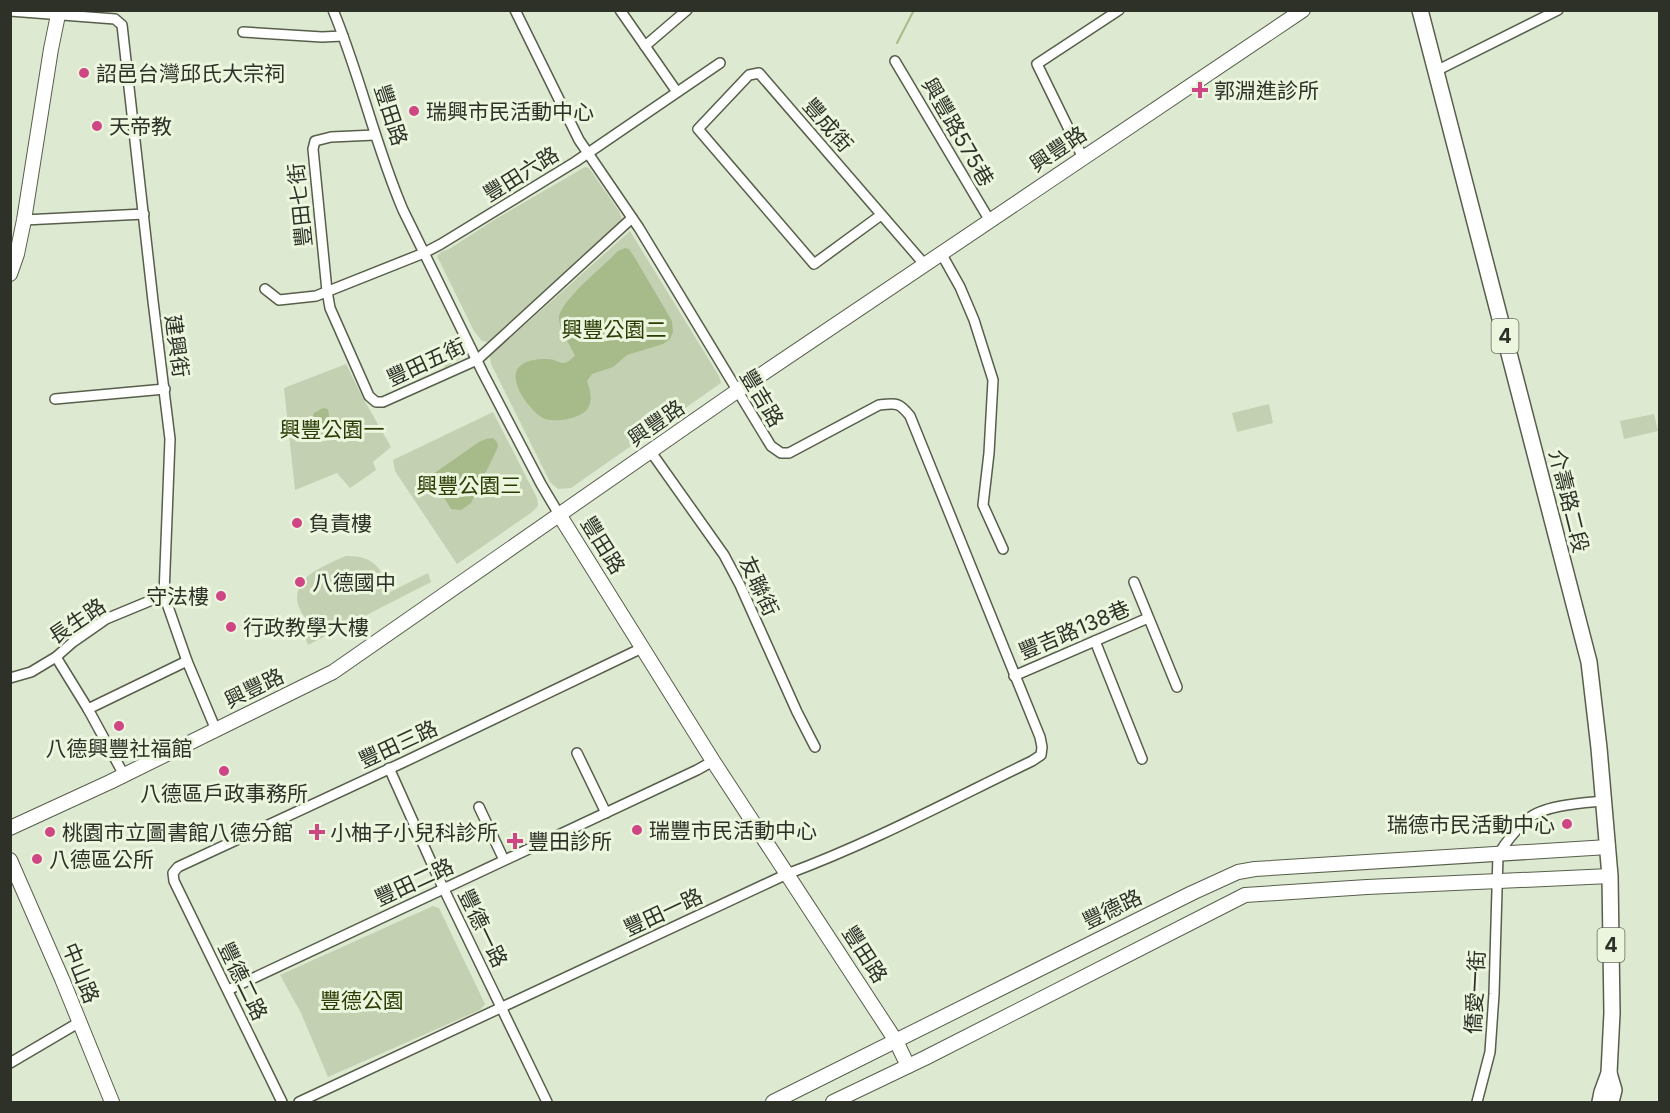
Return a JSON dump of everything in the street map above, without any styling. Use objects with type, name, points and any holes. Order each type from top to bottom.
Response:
[{"type":"main road","name":"興豐路","points":[[10,828],[124,775],[333,672],[737,391],[1303,10]]},
{"type":"main road","name":"介壽路二段","points":[[1420,10],[1589,662],[1610,876],[1612,1013],[1609,1073]]},
{"type":"main road","points":[[10,274],[24,220],[59,13]]},
{"type":"main road","name":"豐田路","points":[[560,516],[713,761],[896,1041],[908,1066]]},
{"type":"main road","name":"豐德路","points":[[773,1102],[1181,898],[1238,872],[1255,869],[1608,847]]},
{"type":"main road","name":"中山路","points":[[10,860],[112,1102]]},
{"type":"main road","points":[[833,1102],[1245,895],[1610,876]]},
{"type":"main road","name":"4","points":[[1600,1102],[1609,1073]]},
{"type":"main road","name":"4","points":[[1609,1073],[1614,1090],[1611,1102]]},
{"type":"street","name":"豐田路","points":[[333,10],[392,185],[477,360],[560,516]]},
{"type":"street","name":"豐吉路","points":[[514,10],[579,140],[632,218],[771,446],[781,453],[789,453],[879,405],[901,406],[910,416],[1040,737],[1041,755]]},
{"type":"street","points":[[620,10],[677,92]]},
{"type":"street","points":[[645,46],[687,10]]},
{"type":"street","points":[[1083,158],[1037,64],[1119,10]]},
{"type":"street","points":[[1436,70],[1558,10]]},
{"type":"street","name":"建興街","points":[[10,11],[115,19],[122,25],[170,440],[164,595],[187,660],[216,730]]},
{"type":"street","points":[[243,32],[322,37],[343,36]]},
{"type":"street","name":"興豐路575巷","points":[[895,61],[990,221]]},
{"type":"street","name":"豐田六路","points":[[265,289],[279,300],[316,296],[424,253],[588,153],[720,63]]},
{"type":"street","name":"豐成街","points":[[881,214],[814,264],[698,129],[749,75],[759,73],[881,214],[925,265]]},
{"type":"street","name":"豐田七街","points":[[327,291],[313,145],[315,141],[330,137],[375,135]]},
{"type":"street","points":[[24,220],[144,214]]},
{"type":"street","name":"豐田五街","points":[[327,291],[330,308],[369,396],[376,402],[383,402],[477,360],[632,218]]},
{"type":"street","points":[[942,253],[974,320],[993,380],[989,453],[983,505],[1002,549]]},
{"type":"street","points":[[55,399],[165,389]]},
{"type":"street","name":"友聯街","points":[[651,452],[724,555],[740,585],[796,712],[815,747]]},
{"type":"street","points":[[1134,582],[1177,687]]},
{"type":"street","name":"長生路","points":[[10,678],[31,672],[56,657],[106,619],[164,595]]},
{"type":"street","name":"豐吉路138巷","points":[[1014,676],[1148,618]]},
{"type":"street","points":[[1095,641],[1142,759]]},
{"type":"street","name":"豐田三路","points":[[173,875],[178,867],[642,648]]},
{"type":"street","points":[[56,657],[124,775]]},
{"type":"street","points":[[88,709],[187,660]]},
{"type":"street","points":[[577,753],[606,813]]},
{"type":"street","name":"豐田一路","points":[[299,1102],[787,874],[928,813],[1041,755]]},
{"type":"street","name":"豐田二路","points":[[228,990],[713,761]]},
{"type":"street","name":"豐德一路","points":[[389,768],[547,1102]]},
{"type":"street","points":[[1497,881],[1498,855],[1509,838],[1529,818],[1554,808],[1604,801]]},
{"type":"street","points":[[479,807],[504,860]]},
{"type":"street","name":"豐德二路","points":[[173,875],[282,1102]]},
{"type":"street","name":"僑愛一街","points":[[1477,1102],[1490,1052],[1497,881]]},
{"type":"street","points":[[10,1063],[78,1023]]},
{"type":"green space","points":[[585,167],[589,168],[619,211],[622,219],[488,342],[482,341],[474,331],[437,256]]},
{"type":"green space","name":"興豐公園二","points":[[630,231],[719,376],[721,383],[571,488],[558,489],[550,482],[491,364],[490,356]]},
{"type":"green space","points":[[460,343],[464,356],[445,368],[440,355]]},
{"type":"green space","name":"興豐公園一","points":[[346,364],[391,447],[373,462],[376,470],[350,488],[337,473],[295,490],[284,388]]},
{"type":"green space","points":[[1269,404],[1273,423],[1237,432],[1232,413]]},
{"type":"green space","name":"興豐公園三","points":[[493,412],[537,498],[538,506],[457,564],[395,471],[393,460]]},
{"type":"green space","points":[[1654,414],[1658,431],[1624,439],[1620,421]]},
{"type":"green space","points":[[346,556],[363,558],[376,565],[383,577],[384,595],[428,573],[431,582],[308,645],[304,635],[319,628],[301,612],[297,598],[298,590],[310,574]]},
{"type":"green space","name":"豐德公園","points":[[433,906],[439,908],[485,1004],[480,1010],[328,1077],[301,1013],[280,975]]},
{"type":"shaded area","points":[[629,249],[635,258],[672,321],[673,332],[670,339],[663,344],[627,355],[613,367],[592,374],[587,381],[590,405],[585,412],[573,418],[559,420],[541,417],[521,394],[516,373],[522,364],[531,361],[550,359],[565,363],[575,356],[559,321],[562,310],[567,301],[584,283],[618,251]]},
{"type":"shaded area","points":[[323,408],[328,409],[328,422],[318,440],[312,418],[314,413]]},
{"type":"shaded area","points":[[493,438],[498,447],[471,503],[461,510],[451,509],[434,482],[433,474],[479,442]]},
{"type":"waterway","points":[[897,43],[914,10]]},
{"type":"place","name":"詔邑台灣邱氏大宗祠","points":[[84,73]]},
{"type":"place","name":"郭淵進診所","points":[[1200,90]]},
{"type":"place","name":"瑞興市民活動中心","points":[[414,111]]},
{"type":"place","name":"天帝教","points":[[97,126]]},
{"type":"place","name":"負責樓","points":[[297,523]]},
{"type":"place","name":"八德國中","points":[[300,582]]},
{"type":"place","name":"守法樓","points":[[221,596]]},
{"type":"place","name":"行政教學大樓","points":[[231,627]]},
{"type":"place","name":"八德興豐社福館","points":[[119,726]]},
{"type":"place","name":"八德區戶政事務所","points":[[224,771]]},
{"type":"place","name":"瑞德市民活動中心","points":[[1567,824]]},
{"type":"place","name":"瑞豐市民活動中心","points":[[637,830]]},
{"type":"place","name":"桃園市立圖書館八德分館","points":[[50,832]]},
{"type":"place","name":"小柚子小兒科診所","points":[[317,832]]},
{"type":"place","name":"豐田診所","points":[[515,841]]},
{"type":"place","name":"八德區公所","points":[[37,859]]}]
